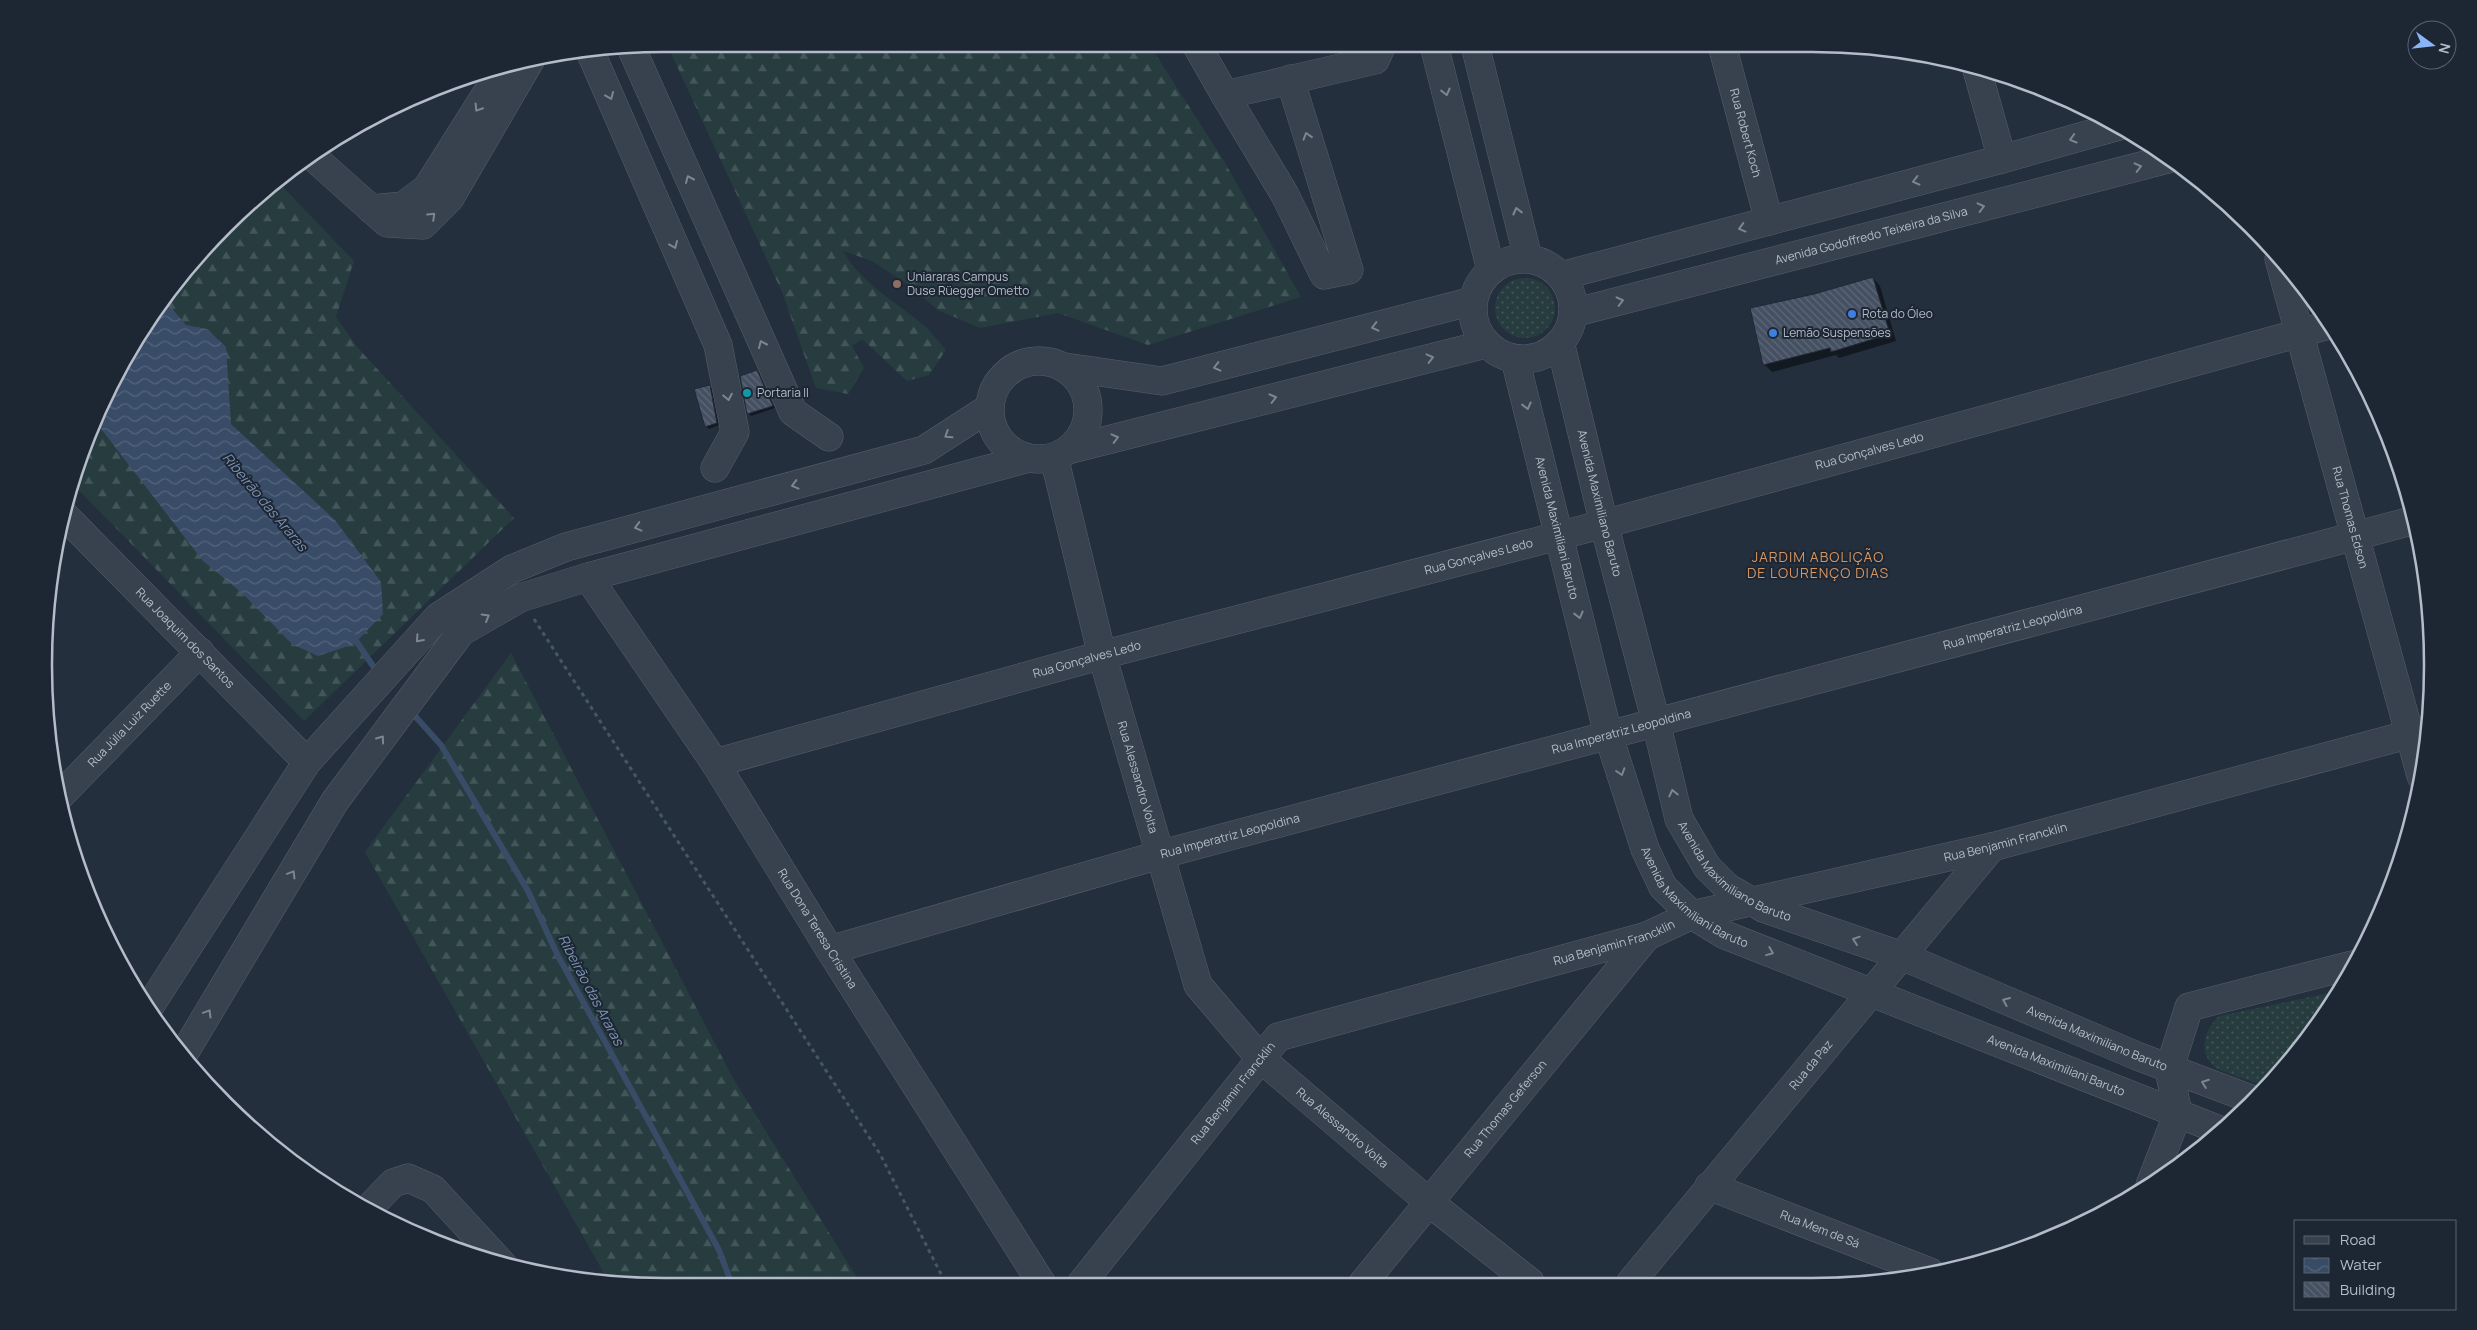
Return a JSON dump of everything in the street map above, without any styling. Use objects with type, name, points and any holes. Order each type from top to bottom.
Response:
[{"type":"street","points":[[1200,52],[1285,195],[1324,275],[1349,270],[1290,79]]},
{"type":"street","points":[[1225,96],[1375,60],[1378,52]]},
{"type":"street","points":[[1436,52],[1491,270]]},
{"type":"street","points":[[1477,52],[1528,258]]},
{"type":"street","name":"Rua Robert Koch","points":[[1724,52],[1769,221]]},
{"type":"street","points":[[634,54],[792,412],[829,437]]},
{"type":"street","points":[[593,57],[718,345],[735,432],[715,468]]},
{"type":"street","points":[[318,161],[379,216],[423,225],[450,198],[525,69]]},
{"type":"street","points":[[1979,75],[2002,159]]},
{"type":"street","points":[[379,216],[403,206],[427,188],[498,76]]},
{"type":"street","points":[[1561,276],[2107,129]]},
{"type":"street","name":"Avenida Godoffredo Teixeira da Silva","points":[[1573,313],[2159,161]]},
{"type":"street","points":[[1285,195],[1322,183]]},
{"type":"street","points":[[1308,241],[1338,230]]},
{"type":"street","points":[[1528,258],[1541,261],[1561,276],[1571,293],[1573,313],[1569,329],[1560,342],[1540,356],[1516,359],[1500,354],[1486,344],[1474,324],[1473,301],[1482,279],[1491,270],[1509,260],[1528,258]]},
{"type":"street","name":"Rua Thomas Edson","points":[[2282,272],[2356,537],[2420,731]]},
{"type":"street","points":[[1065,367],[1078,378],[1086,394],[1088,409],[1086,424],[1079,438],[1051,455],[1010,450],[998,439],[992,425],[989,408],[992,391],[1002,376],[1015,366],[1032,360],[1048,361],[1065,367],[1162,381],[1473,301]]},
{"type":"street","name":"Rua Gonçalves Ledo","points":[[715,763],[1102,655],[1559,534],[1604,524],[2322,327]]},
{"type":"street","name":"Avenida Maximiliano Baruto","points":[[1560,342],[1604,524],[1680,819],[1707,868],[1727,887],[1763,908],[1902,956],[2170,1070],[2246,1097]]},
{"type":"street","points":[[187,1048],[341,793],[461,632],[520,598],[588,577],[1051,455],[1486,344]]},
{"type":"street","name":"Avenida Maximiliani Baruto","points":[[1516,359],[1608,734],[1646,849],[1663,887],[1692,915],[1725,934],[2214,1128]]},
{"type":"street","points":[[153,1001],[307,762],[438,617],[512,569],[566,547],[924,450],[989,408]]},
{"type":"street","name":"Rua Alessandro Volta","points":[[1051,455],[1102,655],[1198,985],[1260,1058],[1430,1203],[1525,1278]]},
{"type":"street","name":"Rua Joaquim dos Santos","points":[[70,521],[307,762]]},
{"type":"street","name":"Rua Imperatriz Leopoldina","points":[[830,950],[1159,856],[1608,734],[2408,522]]},
{"type":"street","name":"Rua Dona Teresa Cristina","points":[[588,577],[715,763],[830,950],[1038,1278]]},
{"type":"street","name":"Rua Júlia Luiz Ruette","points":[[65,790],[200,652]]},
{"type":"street","name":"Rua Benjamin Francklin","points":[[1087,1278],[1278,1037],[1647,936],[1692,915],[1992,847],[2420,731]]},
{"type":"street","name":"Rua da Paz","points":[[1634,1278],[1992,847]]},
{"type":"street","name":"Rua Thomas Geferson","points":[[1367,1278],[1647,936]]},
{"type":"street","points":[[2155,1172],[2178,1113],[2170,1070],[2189,1007],[2344,967]]},
{"type":"street","points":[[373,1203],[393,1183],[408,1178],[433,1189],[491,1252]]},
{"type":"street","name":"Rua Mem de Sá","points":[[1709,1186],[1919,1268]]},
{"type":"path","points":[[520,598],[880,1154],[943,1278]]},
{"type":"green space","points":[[670,52],[1154,52],[1224,161],[1301,297],[1148,345],[1058,313],[980,328],[938,310],[907,284],[872,261],[843,251],[851,264],[871,285],[928,329],[946,350],[929,375],[907,381],[862,339],[852,346],[864,368],[848,394],[816,388],[782,292]]},
{"type":"green space","points":[[282,187],[354,261],[336,317],[358,348],[514,518],[304,721],[78,489],[99,431],[116,394],[156,325],[204,261],[261,204]]},
{"type":"green space","points":[[1519,278],[1531,278],[1542,283],[1550,291],[1555,302],[1553,320],[1542,333],[1531,338],[1519,338],[1508,333],[1500,325],[1495,314],[1495,302],[1500,291],[1508,283]]},
{"type":"green space","points":[[511,653],[734,1080],[857,1278],[665,1278],[604,1274],[365,852]]},
{"type":"green space","points":[[2328,993],[2298,1038],[2259,1084],[2231,1075],[2215,1067],[2209,1061],[2206,1055],[2205,1041],[2210,1027],[2219,1016]]},
{"type":"water","points":[[170,306],[186,325],[207,329],[226,347],[231,424],[335,520],[381,582],[383,614],[354,644],[318,656],[292,644],[242,593],[203,561],[100,428],[135,359]]},
{"type":"building","points":[[1873,277],[1890,334],[1831,352],[1830,348],[1763,365],[1750,308],[1814,294]]},
{"type":"building","points":[[757,370],[773,406],[747,414],[740,376]]},
{"type":"building","points":[[710,385],[717,423],[705,427],[694,389]]},
{"type":"waterway","name":"Ribeirão das Araras","points":[[352,635],[373,666]]},
{"type":"waterway","name":"Ribeirão das Araras","points":[[414,715],[441,745],[528,891],[557,954],[719,1250],[729,1278]]},
{"type":"place","name":"Uniararas Campus Duse Rüegger Ometto","points":[[897,284]]},
{"type":"place","name":"Rota do Óleo","points":[[1852,314]]},
{"type":"place","name":"Lemão Suspensões","points":[[1773,333]]},
{"type":"place","name":"Portaria II","points":[[747,393]]},
{"type":"district","name":"JARDIM ABOLIÇÃO DE LOURENÇO DIAS","points":[[1818,566]]}]
